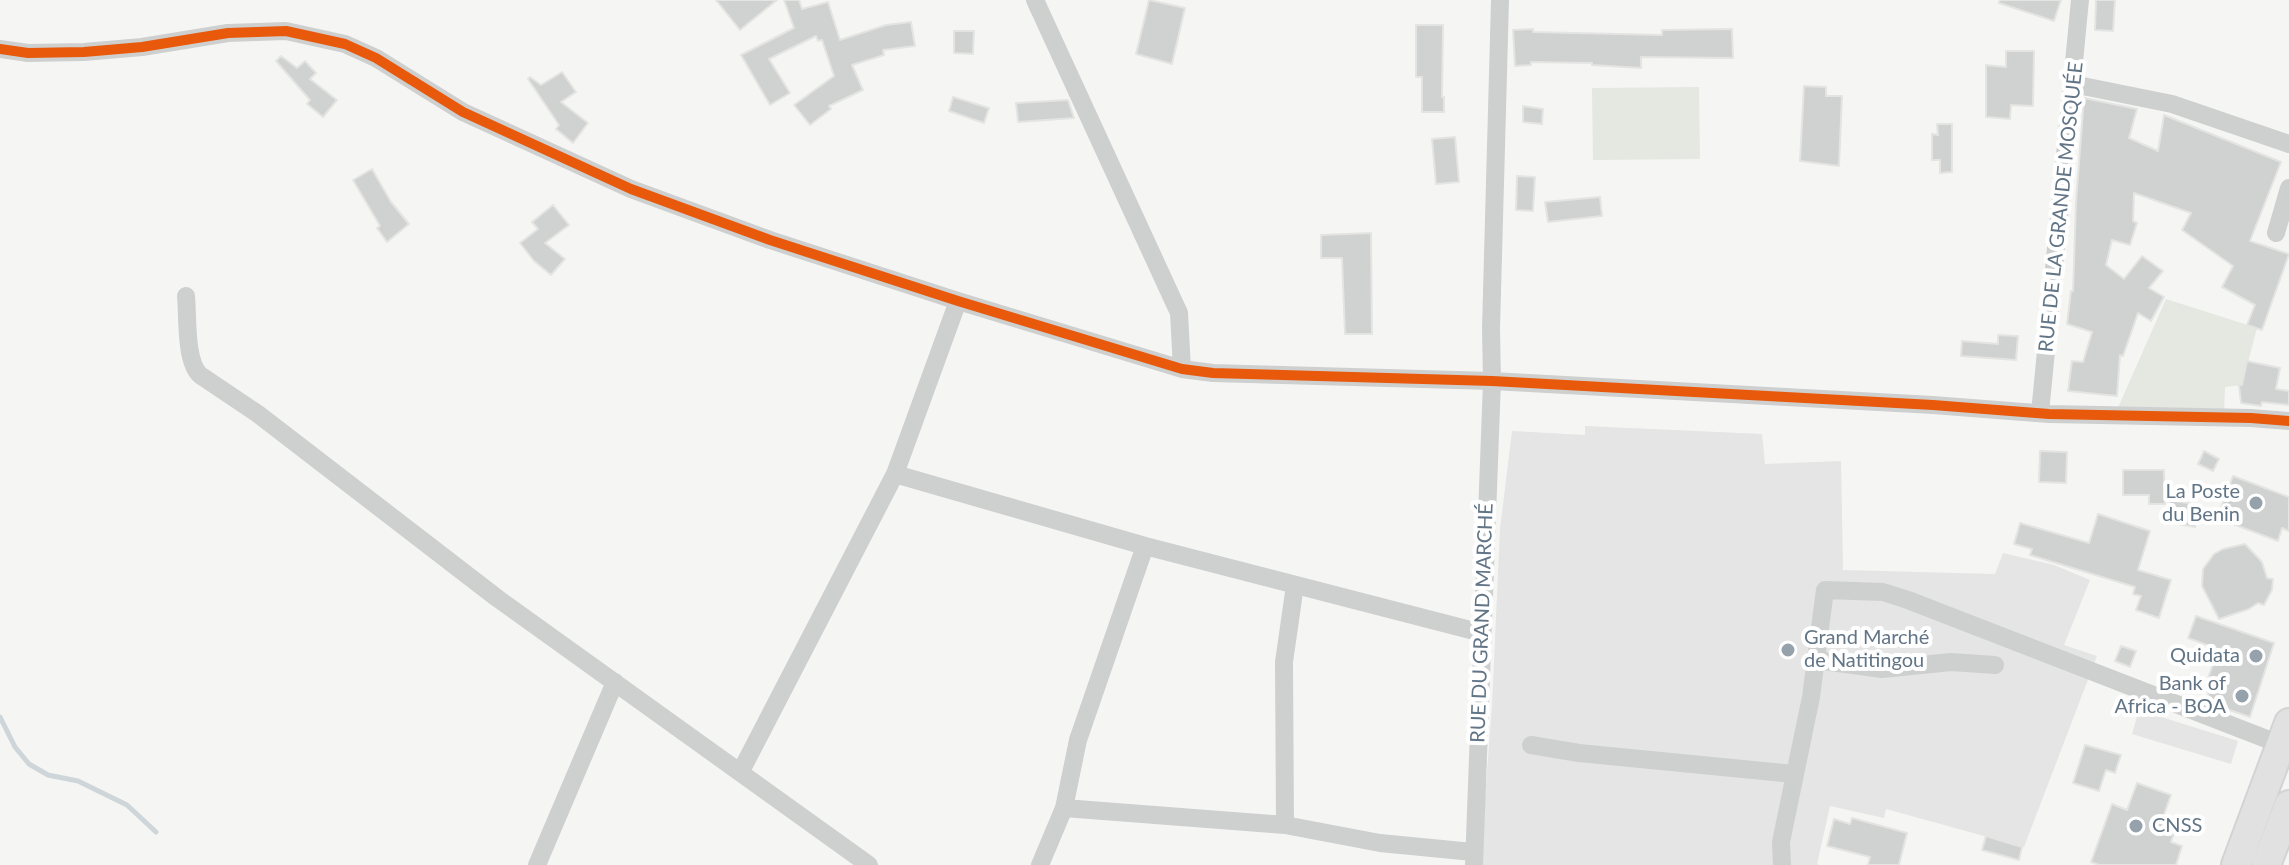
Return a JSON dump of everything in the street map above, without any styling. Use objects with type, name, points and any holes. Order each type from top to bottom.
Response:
[{"type":"highway","points":[[2236,865],[2286,734]]},
{"type":"highway","points":[[2266,865],[2289,805]]},
{"type":"street","points":[[1035,0],[1179,313],[1182,369]]},
{"type":"street","name":"RUE DU GRAND MARCHÉ","points":[[1474,858],[1492,381],[1500,0]]},
{"type":"street","name":"RUE DE LA GRANDE MOSQUÉE","points":[[2040,413],[2080,0]]},
{"type":"street","points":[[0,49],[28,53],[84,52],[142,47],[228,33],[286,31],[345,44],[376,58],[463,112],[598,176],[770,240],[1182,369],[1213,373],[1492,381],[2040,413],[2289,421]]},
{"type":"street","points":[[2073,84],[2172,104],[2289,144]]},
{"type":"street","points":[[2276,233],[2289,188]]},
{"type":"street","points":[[186,296],[191,357],[193,368],[200,375],[258,414],[497,598],[741,771],[861,863]]},
{"type":"street","points":[[741,771],[895,474],[958,301]]},
{"type":"street","points":[[895,474],[1145,546],[1482,633]]},
{"type":"street","points":[[1040,865],[1064,808],[1078,740],[1145,546]]},
{"type":"street","points":[[1285,825],[1284,662],[1295,585]]},
{"type":"street","points":[[1782,865],[1781,842],[1800,755],[1825,590],[1883,592],[2286,734]]},
{"type":"street","points":[[1816,660],[1882,669],[1951,662],[1995,665]]},
{"type":"street","points":[[537,865],[615,682]]},
{"type":"street","points":[[1531,745],[1579,753],[1794,774]]},
{"type":"street","points":[[1064,808],[1285,825],[1474,858]]},
{"type":"shaded area","points":[[1699,87],[1700,159],[1593,160],[1592,88]]},
{"type":"shaded area","points":[[2166,299],[2257,328],[2242,385],[2225,387],[2224,414],[2117,410]]},
{"type":"shaded area","name":"Grand Marché de Natitingou","points":[[1585,426],[1762,434],[1765,464],[1841,461],[1843,570],[1995,574],[2003,553],[2054,565],[2090,580],[2064,645],[2097,656],[2024,847],[1886,809],[1884,818],[1830,806],[1819,865],[1483,865],[1500,529],[1512,431],[1585,435]]},
{"type":"shaded area","points":[[2139,710],[2238,741],[2231,764],[2132,734]]},
{"type":"building","points":[[716,0],[777,0],[740,30]]},
{"type":"building","points":[[784,0],[799,0],[802,9],[828,2],[840,40],[886,25],[911,22],[915,46],[883,50],[884,55],[852,65],[863,90],[829,106],[831,109],[810,125],[794,105],[834,76],[822,40],[818,41],[816,36],[769,59],[790,93],[770,105],[741,55],[794,28]]},
{"type":"building","points":[[1149,0],[1185,8],[1172,64],[1136,54]]},
{"type":"building","points":[[2000,0],[2061,0],[2054,21],[1999,3]]},
{"type":"building","points":[[2096,0],[2115,0],[2113,31],[2095,30]]},
{"type":"building","points":[[1416,25],[1443,25],[1444,112],[1422,112],[1422,77],[1416,77]]},
{"type":"building","points":[[1533,29],[1533,32],[1662,35],[1662,30],[1732,29],[1733,58],[1641,57],[1641,68],[1531,62],[1531,65],[1515,66],[1513,30]]},
{"type":"building","points":[[954,31],[974,31],[973,54],[954,53]]},
{"type":"building","points":[[2006,51],[2034,51],[2033,106],[2011,105],[2010,119],[1986,117],[1986,65],[2006,67]]},
{"type":"building","points":[[281,56],[297,68],[305,61],[316,73],[310,79],[337,100],[323,117],[307,104],[310,100],[276,61]]},
{"type":"building","points":[[562,72],[576,92],[561,102],[588,123],[573,143],[556,129],[559,125],[528,79],[530,77],[541,85]]},
{"type":"building","points":[[1804,86],[1826,87],[1826,96],[1842,96],[1839,166],[1800,161]]},
{"type":"building","points":[[953,97],[989,108],[984,123],[949,111]]},
{"type":"building","points":[[2084,98],[2137,109],[2129,138],[2158,151],[2164,115],[2281,162],[2250,241],[2289,254],[2262,330],[2247,325],[2255,305],[2222,287],[2233,266],[2182,230],[2191,213],[2134,193],[2133,221],[2137,223],[2130,245],[2112,240],[2106,265],[2124,279],[2142,256],[2163,271],[2149,288],[2164,297],[2151,321],[2138,313],[2123,356],[2120,355],[2117,396],[2068,391],[2072,361],[2083,362],[2092,332],[2067,324],[2073,291]]},
{"type":"building","points":[[1068,100],[1074,118],[1018,122],[1016,103]]},
{"type":"building","points":[[1523,106],[1543,109],[1542,124],[1523,122]]},
{"type":"building","points":[[1937,124],[1952,124],[1952,172],[1940,173],[1940,160],[1932,160],[1932,134],[1938,135]]},
{"type":"building","points":[[1455,137],[1459,182],[1436,184],[1432,139]]},
{"type":"building","points":[[372,169],[391,202],[409,224],[387,242],[353,180]]},
{"type":"building","points":[[1517,176],[1535,177],[1533,211],[1516,210]]},
{"type":"building","points":[[1600,197],[1602,216],[1548,222],[1545,202]]},
{"type":"building","points":[[553,205],[569,225],[545,243],[565,259],[551,275],[534,261],[520,243],[538,229],[532,222]]},
{"type":"building","points":[[1371,233],[1372,334],[1345,334],[1342,258],[1321,258],[1321,235]]},
{"type":"building","points":[[1998,335],[2018,336],[2016,360],[1961,356],[1962,341],[1998,344]]},
{"type":"building","points":[[2247,361],[2280,368],[2276,389],[2289,391],[2289,405],[2241,403],[2239,385],[2242,385]]},
{"type":"building","points":[[2040,451],[2067,452],[2066,483],[2039,482]]},
{"type":"building","points":[[2204,451],[2219,459],[2213,471],[2198,464]]},
{"type":"building","points":[[2123,470],[2164,470],[2165,504],[2149,504],[2149,495],[2123,495]]},
{"type":"building","name":"La Poste du Benin","points":[[2233,476],[2289,497],[2289,531],[2282,528],[2278,541],[2217,518]]},
{"type":"building","points":[[2170,500],[2199,505],[2195,527],[2167,522]]},
{"type":"building","points":[[2098,514],[2150,531],[2138,570],[2171,580],[2159,618],[2136,610],[2141,596],[2133,594],[2135,587],[2030,555],[2032,549],[2014,544],[2020,523],[2089,543]]},
{"type":"building","points":[[2245,544],[2262,562],[2267,578],[2273,579],[2272,590],[2264,605],[2258,603],[2219,619],[2202,586],[2203,569],[2214,554]]},
{"type":"building","points":[[2196,616],[2274,643],[2250,717],[2206,702],[2209,692],[2204,690],[2218,649],[2188,638]]},
{"type":"building","points":[[2121,646],[2136,651],[2130,667],[2115,661]]},
{"type":"building","points":[[2085,745],[2121,755],[2115,773],[2106,770],[2099,791],[2073,783]]},
{"type":"building","name":"CNSS","points":[[2137,783],[2171,795],[2161,823],[2176,828],[2171,842],[2182,846],[2176,865],[2099,865],[2091,862],[2112,804],[2127,810]]},
{"type":"building","points":[[1852,818],[1907,833],[1899,865],[1868,865],[1870,857],[1827,846],[1834,819],[1850,824]]},
{"type":"building","points":[[1986,836],[2022,847],[2019,860],[1982,850]]},
{"type":"waterway","points":[[0,717],[15,747],[29,764],[48,775],[78,781],[127,805],[156,832]]},
{"type":"cycle path","points":[[0,49],[28,53],[84,52],[142,47],[228,33],[286,31],[345,44],[376,58],[463,112],[631,189],[770,240],[1182,369],[1213,373],[1492,381],[2049,414],[2289,421]]},
{"type":"place","name":"La Poste du Benin","points":[[2256,503]]},
{"type":"place","name":"Grand Marché de Natitingou","points":[[1788,650]]},
{"type":"place","name":"Quidata","points":[[2256,656]]},
{"type":"place","name":"Bank of Africa - BOA","points":[[2242,696]]},
{"type":"place","name":"CNSS","points":[[2136,826]]}]
